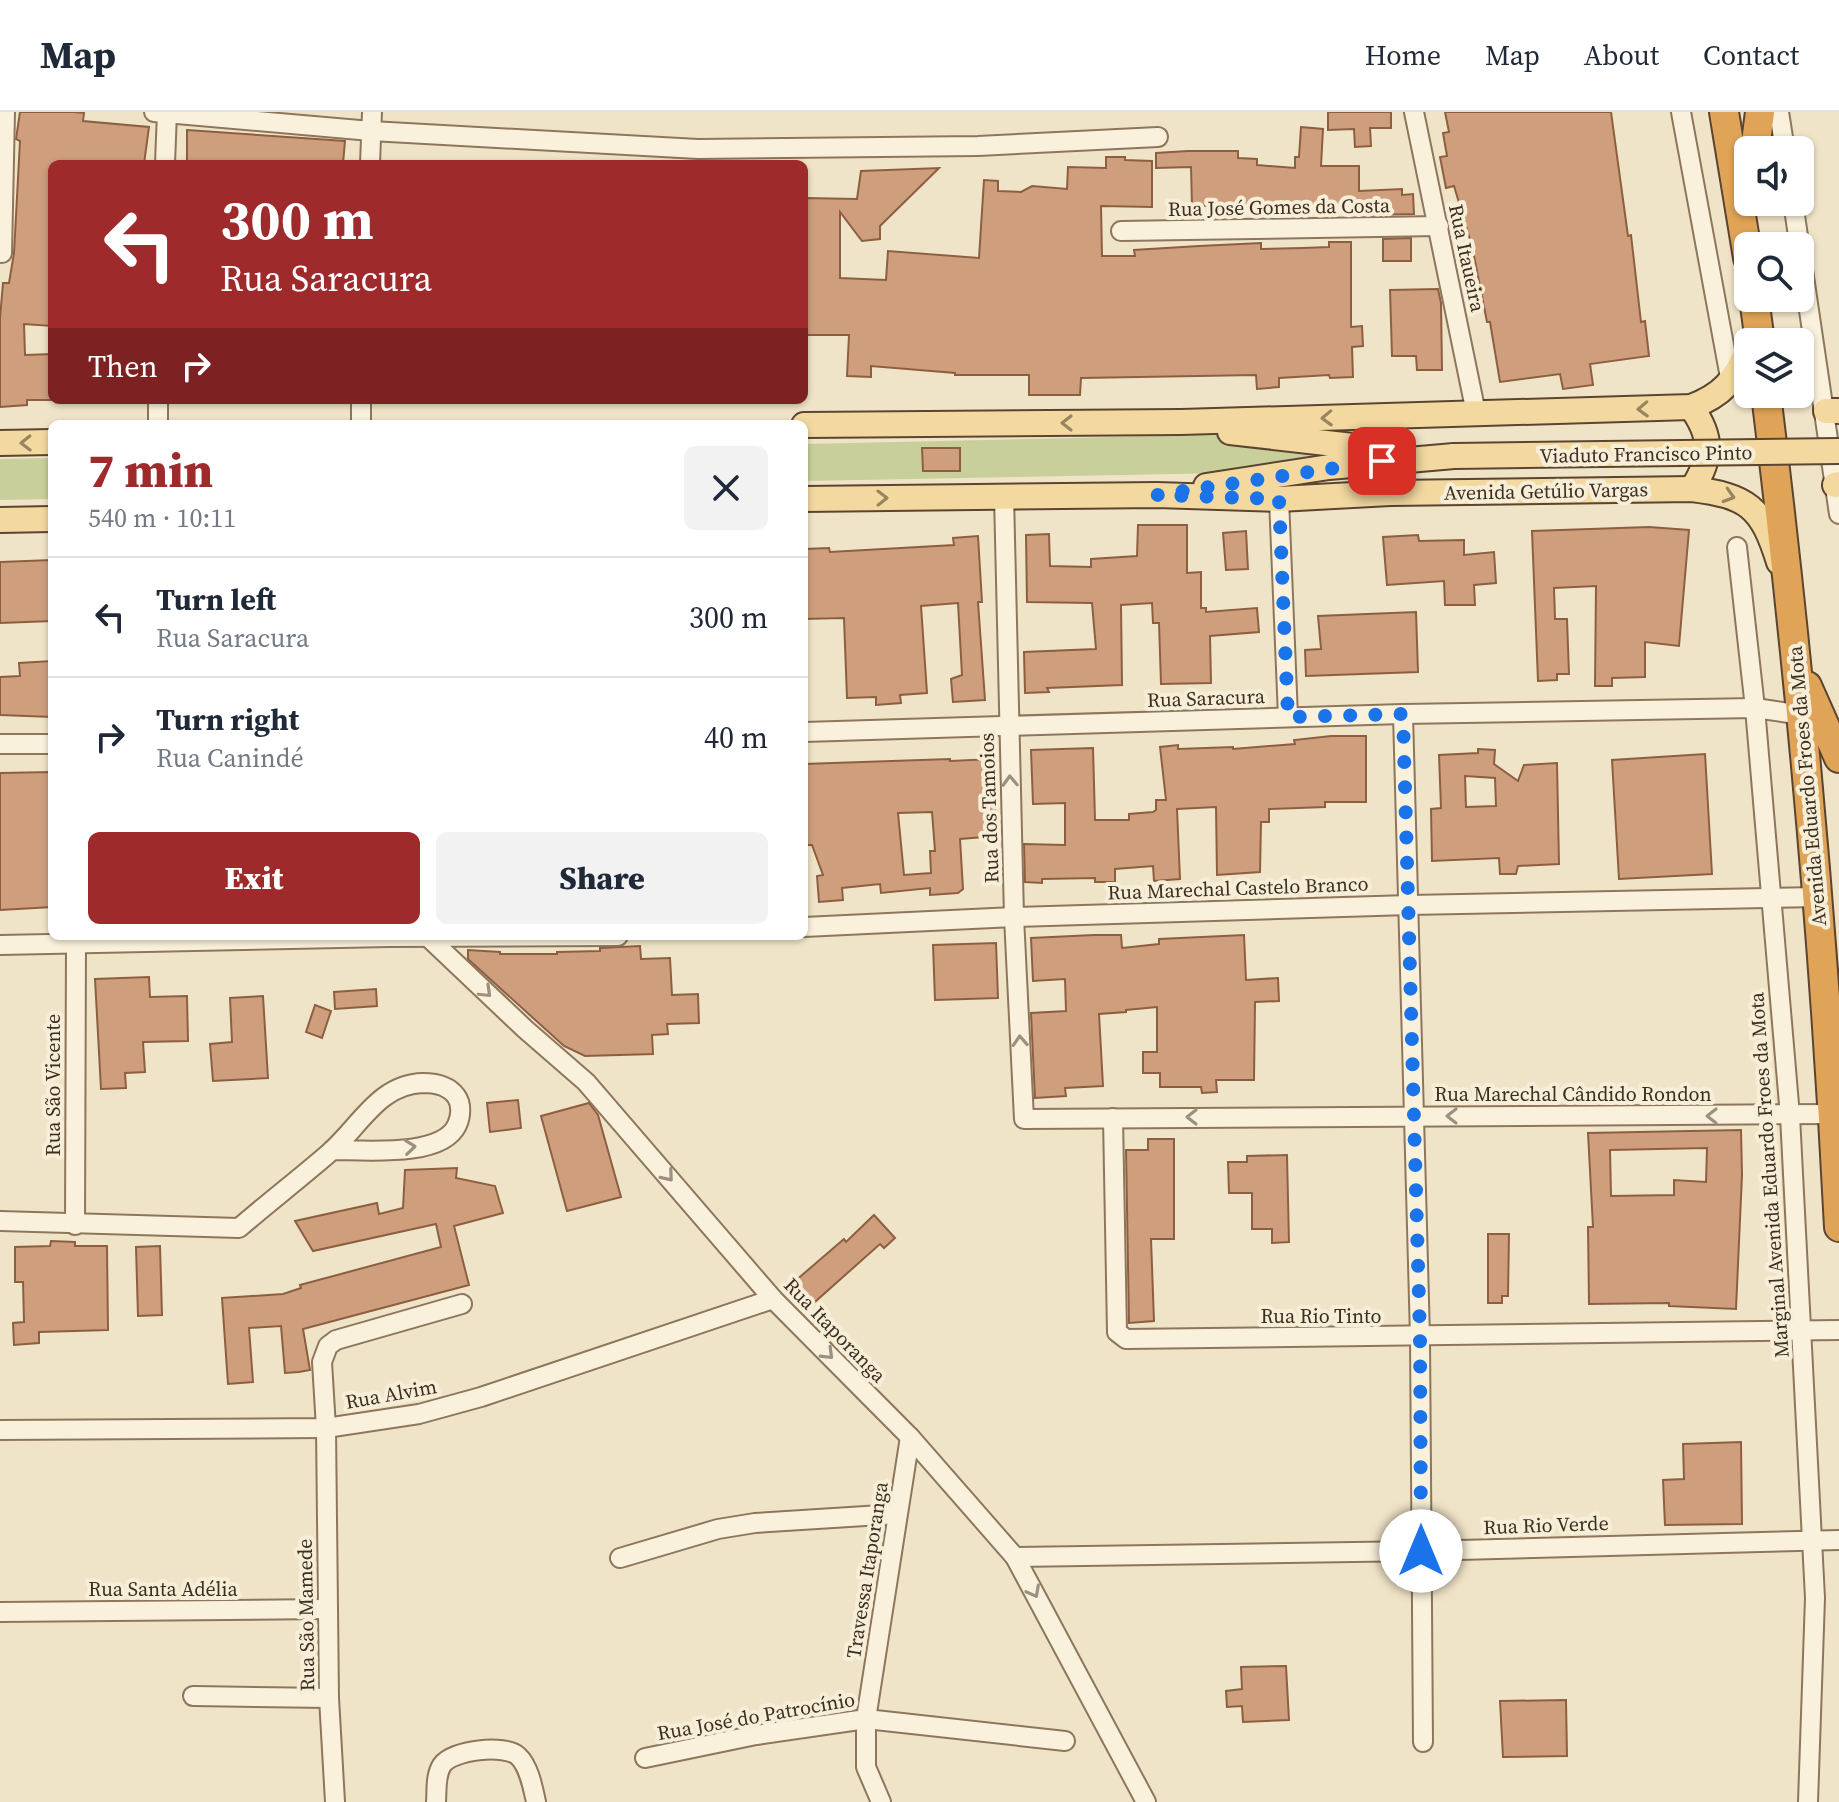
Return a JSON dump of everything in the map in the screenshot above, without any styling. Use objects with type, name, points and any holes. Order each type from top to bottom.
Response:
[{"type":"highway","points":[[1724,112],[1744,232]]},
{"type":"highway","points":[[1757,136],[1760,112]]},
{"type":"highway","points":[[1743,228],[1745,216]]},
{"type":"highway","name":"Avenida Eduardo Froes da Mota","points":[[1767,408],[1802,715],[1818,897],[1839,1227]]},
{"type":"highway","points":[[1796,660],[1839,758]]},
{"type":"main road","points":[[1731,383],[1734,377]]},
{"type":"main road","name":"Avenida Getúlio Vargas","points":[[808,425],[1181,422],[1691,407],[1731,383]]},
{"type":"main road","points":[[1691,407],[1704,424],[1707,435],[1701,475],[1692,489]]},
{"type":"main road","name":"Avenida Getúlio Vargas","points":[[1181,422],[1277,439],[1454,456]]},
{"type":"main road","points":[[0,443],[48,442]]},
{"type":"main road","name":"Viaduto Francisco Pinto","points":[[1454,456],[1839,451]]},
{"type":"main road","name":"Avenida Getúlio Vargas","points":[[1157,495],[1329,467],[1454,456]]},
{"type":"main road","name":"Avenida Getúlio Vargas","points":[[808,499],[1157,495],[1279,499],[1390,493],[1692,489],[1739,498],[1753,508],[1773,544],[1786,582]]},
{"type":"main road","points":[[0,520],[48,519]]},
{"type":"street","points":[[2,253],[5,112]]},
{"type":"street","points":[[370,160],[372,112]]},
{"type":"street","name":"Rua Itaueira","points":[[1414,112],[1476,413]]},
{"type":"street","points":[[1681,112],[1731,383]]},
{"type":"street","points":[[1779,112],[1783,136]]},
{"type":"street","points":[[165,160],[162,113],[371,131],[698,149],[963,146],[1158,137]]},
{"type":"street","points":[[1796,216],[1832,411],[1839,514]]},
{"type":"street","name":"Rua José Gomes da Costa","points":[[1121,231],[1439,226]]},
{"type":"street","name":"Rua dos Tamoios","points":[[1004,496],[1014,917],[1024,1119]]},
{"type":"street","points":[[1279,499],[1288,717]]},
{"type":"street","name":"Marginal Avenida Eduardo Froes da Mota","points":[[1737,547],[1755,708],[1790,1116],[1815,1598],[1808,1802]]},
{"type":"street","name":"Rua Saracura","points":[[808,732],[1403,714],[1755,708],[1802,715]]},
{"type":"street","points":[[1403,714],[1420,1337],[1423,1742]]},
{"type":"street","points":[[0,744],[48,744]]},
{"type":"street","name":"Rua Marechal Castelo Branco","points":[[808,927],[1409,905],[1818,897]]},
{"type":"street","points":[[0,945],[255,940]]},
{"type":"street","name":"Rua Itaporanga","points":[[431,940],[586,1082],[773,1299],[910,1437],[1015,1557],[1146,1802]]},
{"type":"street","name":"Rua São Vicente","points":[[75,1225],[76,944]]},
{"type":"street","points":[[0,1221],[239,1228],[332,1150],[375,1103],[396,1089],[413,1083],[433,1083],[446,1087],[457,1097],[461,1117],[453,1134],[438,1144],[397,1149],[332,1150]]},
{"type":"street","name":"Rua Marechal Cândido Rondon","points":[[1024,1119],[1834,1114]]},
{"type":"street","name":"Rua Rio Tinto","points":[[1113,1118],[1117,1332],[1121,1338],[1839,1330]]},
{"type":"street","name":"Rua Alvim","points":[[0,1430],[326,1428],[419,1414],[481,1397],[773,1299]]},
{"type":"street","name":"Rua São Mamede","points":[[335,1802],[329,1698],[326,1428],[322,1362],[328,1346],[336,1340],[462,1304]]},
{"type":"street","name":"Travessa Itaporanga","points":[[881,1802],[866,1767],[866,1719],[910,1437]]},
{"type":"street","points":[[620,1558],[718,1529],[755,1523],[897,1514]]},
{"type":"street","name":"Rua Rio Verde","points":[[1015,1557],[1839,1540]]},
{"type":"street","name":"Rua Santa Adélia","points":[[0,1612],[327,1609]]},
{"type":"street","points":[[193,1696],[329,1698]]},
{"type":"street","name":"Rua José do Patrocínio","points":[[645,1758],[756,1735],[866,1719],[1065,1741]]},
{"type":"street","points":[[436,1802],[437,1778],[450,1757],[497,1749],[510,1750],[521,1758],[536,1802]]},
{"type":"green space","points":[[1244,434],[1313,455],[1228,473],[808,481],[808,444]]},
{"type":"green space","points":[[48,458],[48,499],[0,500],[0,459]]},
{"type":"building","points":[[20,112],[84,113],[83,121],[149,127],[145,160],[48,160],[48,326],[24,324],[25,355],[48,354],[48,400],[27,400],[27,405],[0,407],[0,318],[3,283],[9,283],[14,253],[20,141],[16,139]]},
{"type":"building","points":[[1328,112],[1391,112],[1391,128],[1370,128],[1371,146],[1355,147],[1354,129],[1328,130]]},
{"type":"building","points":[[1445,112],[1611,112],[1628,236],[1631,235],[1641,322],[1645,321],[1649,356],[1590,364],[1593,385],[1563,389],[1560,374],[1500,382],[1472,246],[1454,186],[1446,188],[1440,157],[1447,156],[1443,133],[1449,132]]},
{"type":"building","points":[[1301,127],[1323,129],[1321,166],[1359,166],[1359,191],[1402,189],[1402,195],[1413,194],[1414,214],[1367,215],[1367,211],[1321,211],[1322,205],[1278,203],[1278,212],[1236,209],[1236,205],[1192,206],[1191,167],[1156,168],[1156,153],[1238,151],[1238,158],[1257,159],[1257,165],[1295,168]]},
{"type":"building","points":[[187,130],[345,141],[343,160],[187,160]]},
{"type":"building","points":[[1106,157],[1152,161],[1152,207],[1101,206],[1102,256],[1135,256],[1134,250],[1199,246],[1261,243],[1261,249],[1303,248],[1329,247],[1329,242],[1351,242],[1351,327],[1362,326],[1363,346],[1352,347],[1353,377],[1279,378],[1279,387],[1257,389],[1256,375],[1081,378],[1080,395],[1029,395],[1029,375],[955,375],[871,366],[871,377],[847,376],[849,335],[808,335],[808,198],[857,199],[861,171],[939,168],[880,226],[880,239],[862,241],[840,212],[840,278],[886,280],[888,251],[979,258],[984,180],[998,181],[998,191],[1021,192],[1032,186],[1067,189],[1068,167],[1106,168]]},
{"type":"building","points":[[1411,238],[1411,261],[1383,261],[1383,239]]},
{"type":"building","points":[[1438,289],[1442,370],[1417,370],[1416,356],[1392,356],[1390,290]]},
{"type":"building","points":[[922,448],[960,448],[960,471],[923,471]]},
{"type":"building","points":[[1138,525],[1187,525],[1187,573],[1201,572],[1201,608],[1206,608],[1206,612],[1257,608],[1259,632],[1210,636],[1211,683],[1161,684],[1159,623],[1153,623],[1152,603],[1121,605],[1122,685],[1047,688],[1049,692],[1025,693],[1024,652],[1096,649],[1092,603],[1027,602],[1026,535],[1049,534],[1050,566],[1091,567],[1091,559],[1137,556]]},
{"type":"building","points":[[1649,527],[1689,530],[1679,646],[1645,642],[1645,677],[1612,678],[1612,686],[1595,686],[1596,586],[1554,588],[1555,619],[1567,619],[1569,674],[1557,674],[1557,680],[1538,681],[1532,531]]},
{"type":"building","points":[[1246,531],[1248,569],[1226,570],[1223,533]]},
{"type":"building","points":[[1418,535],[1419,541],[1464,540],[1464,555],[1494,552],[1496,583],[1474,585],[1475,605],[1445,605],[1444,581],[1387,585],[1383,537]]},
{"type":"building","points":[[978,536],[982,602],[978,602],[985,700],[953,702],[951,679],[962,675],[958,603],[921,606],[927,693],[900,695],[901,703],[876,705],[876,697],[847,698],[844,618],[808,619],[808,549],[829,548],[830,552],[954,545],[953,538]]},
{"type":"building","points":[[48,560],[48,621],[0,623],[0,562]]},
{"type":"building","points":[[1416,612],[1418,672],[1306,676],[1305,650],[1321,649],[1318,616]]},
{"type":"building","points":[[48,661],[48,717],[0,715],[0,677],[20,676],[19,663]]},
{"type":"building","points":[[1366,736],[1366,802],[1325,802],[1325,807],[1269,809],[1269,822],[1261,822],[1260,872],[1217,875],[1216,807],[1177,809],[1180,879],[1154,881],[1153,866],[1115,869],[1115,882],[1095,882],[1095,878],[1025,882],[1024,844],[1065,845],[1065,803],[1033,804],[1031,750],[1093,748],[1095,820],[1129,820],[1129,814],[1153,812],[1156,810],[1156,800],[1166,800],[1160,747],[1178,745],[1178,749],[1233,749],[1295,744],[1294,740]]},
{"type":"building","points":[[1478,749],[1495,750],[1494,764],[1518,781],[1524,765],[1557,763],[1559,864],[1518,866],[1516,874],[1500,874],[1499,858],[1432,861],[1431,809],[1441,808],[1439,755],[1478,753]],"holes":[[[1465,776],[1495,778],[1496,806],[1466,807]]]},
{"type":"building","points":[[1705,754],[1712,874],[1619,879],[1612,760]]},
{"type":"building","points":[[994,759],[996,836],[960,839],[963,889],[958,893],[930,895],[930,888],[881,893],[880,884],[842,888],[843,900],[819,902],[817,876],[823,875],[812,845],[808,845],[808,764]],"holes":[[[932,812],[935,851],[930,851],[931,873],[904,875],[898,813]]]},
{"type":"building","points":[[48,772],[48,907],[0,910],[0,773]]},
{"type":"building","points":[[1121,935],[1122,948],[1159,944],[1159,939],[1244,935],[1246,980],[1278,978],[1279,1001],[1255,1002],[1254,1080],[1216,1080],[1217,1092],[1202,1093],[1201,1087],[1160,1087],[1160,1073],[1143,1073],[1143,1052],[1157,1052],[1157,1007],[1099,1014],[1103,1086],[1065,1088],[1066,1096],[1035,1098],[1031,1013],[1066,1011],[1065,979],[1033,981],[1031,938]]},
{"type":"building","points":[[996,943],[998,998],[935,1000],[933,945]]},
{"type":"building","points":[[640,946],[641,959],[670,958],[672,995],[698,994],[699,1023],[667,1024],[668,1034],[652,1035],[653,1054],[585,1056],[564,1046],[468,959],[468,950],[500,954],[557,954]]},
{"type":"building","points":[[149,977],[150,997],[187,996],[188,1041],[143,1042],[145,1072],[125,1073],[126,1088],[101,1089],[95,979]]},
{"type":"building","points":[[376,989],[377,1006],[335,1009],[334,992]]},
{"type":"building","points":[[263,996],[268,1078],[213,1081],[210,1044],[232,1042],[230,998]]},
{"type":"building","points":[[315,1005],[331,1011],[322,1038],[306,1032]]},
{"type":"building","points":[[518,1100],[521,1128],[490,1132],[487,1103]]},
{"type":"building","points":[[589,1103],[598,1115],[621,1197],[567,1211],[541,1116]]},
{"type":"building","points":[[1741,1130],[1736,1309],[1669,1306],[1669,1303],[1589,1304],[1588,1227],[1593,1227],[1588,1133]],"holes":[[[1707,1148],[1706,1182],[1674,1180],[1674,1195],[1611,1196],[1610,1150]]]},
{"type":"building","points":[[1148,1139],[1174,1139],[1174,1239],[1151,1239],[1154,1321],[1129,1323],[1126,1150],[1148,1150]]},
{"type":"building","points":[[1287,1155],[1289,1242],[1272,1243],[1272,1229],[1252,1229],[1252,1193],[1229,1193],[1228,1162],[1247,1162],[1247,1156]]},
{"type":"building","points":[[457,1168],[456,1178],[495,1186],[503,1213],[454,1226],[469,1285],[303,1329],[310,1370],[285,1373],[281,1326],[249,1328],[253,1382],[228,1384],[222,1298],[283,1294],[301,1288],[300,1285],[441,1247],[436,1224],[313,1251],[295,1221],[377,1203],[379,1214],[403,1208],[405,1170]]},
{"type":"building","points":[[874,1215],[895,1238],[884,1248],[880,1244],[807,1309],[787,1288],[844,1239],[846,1242]]},
{"type":"building","points":[[1488,1234],[1509,1234],[1508,1296],[1502,1296],[1502,1303],[1488,1303]]},
{"type":"building","points":[[51,1241],[75,1242],[75,1246],[107,1246],[108,1330],[39,1332],[39,1343],[14,1345],[13,1323],[24,1322],[23,1282],[15,1282],[15,1247],[50,1246]]},
{"type":"building","points":[[160,1246],[162,1315],[138,1316],[136,1247]]},
{"type":"building","points":[[1741,1442],[1742,1524],[1665,1525],[1663,1480],[1684,1479],[1683,1444]]},
{"type":"building","points":[[1286,1666],[1289,1720],[1243,1722],[1242,1706],[1227,1707],[1226,1691],[1242,1689],[1241,1667]]},
{"type":"building","points":[[1566,1700],[1567,1756],[1503,1757],[1500,1701]]},
{"type":"route","points":[[1382,461],[1157,495],[1279,499],[1288,717],[1403,714],[1420,1337],[1421,1551]]}]
